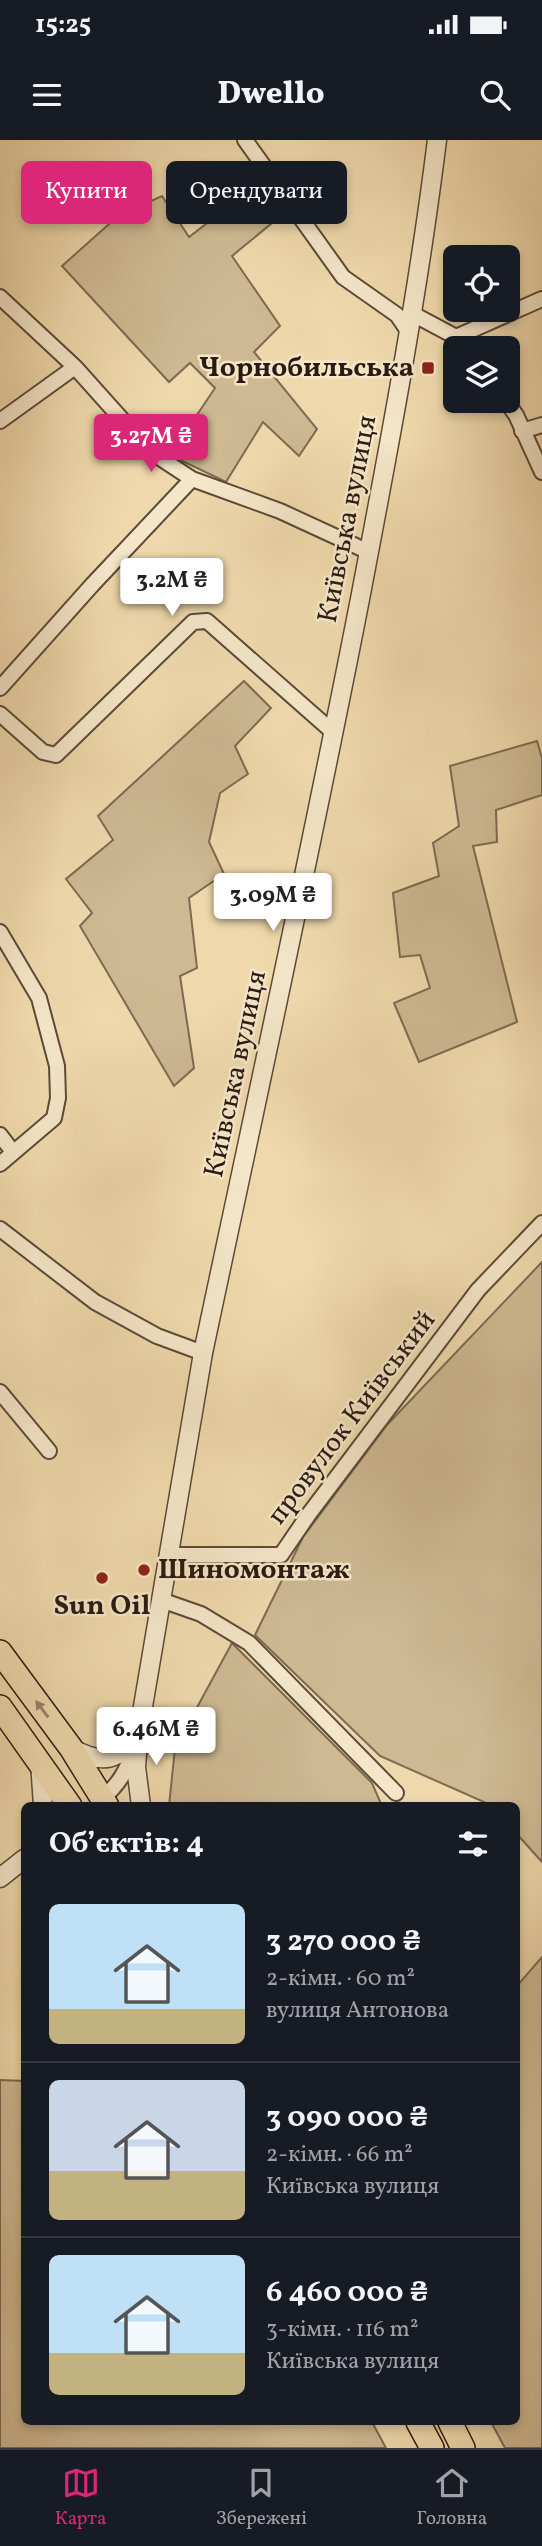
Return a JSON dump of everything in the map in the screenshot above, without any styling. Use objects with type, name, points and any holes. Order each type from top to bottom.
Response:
[{"type":"highway","points":[[0,1652],[71,1748],[100,1802]]},
{"type":"highway","points":[[0,1707],[67,1802]]},
{"type":"highway","points":[[420,2425],[432,2448]]},
{"type":"highway","points":[[452,2425],[463,2448]]},
{"type":"street","points":[[245,140],[344,277],[409,322],[453,336]]},
{"type":"street","name":"Київська вулиця","points":[[140,1802],[136,1768],[139,1730],[203,1353],[334,733],[369,552],[437,140]]},
{"type":"street","points":[[0,297],[75,367],[151,452],[192,479],[280,511],[369,552]]},
{"type":"street","points":[[458,336],[542,299]]},
{"type":"street","points":[[0,421],[75,367]]},
{"type":"street","points":[[513,413],[542,472]]},
{"type":"street","points":[[522,430],[542,425]]},
{"type":"street","points":[[0,688],[192,479]]},
{"type":"street","points":[[0,714],[43,752],[56,755],[193,622],[207,621],[334,733]]},
{"type":"street","points":[[0,932],[39,998],[57,1066],[58,1098],[54,1118],[0,1164]]},
{"type":"street","points":[[0,1135],[13,1152]]},
{"type":"street","name":"провулок Київський","points":[[168,1555],[281,1555],[470,1301],[542,1223]]},
{"type":"street","points":[[0,1229],[95,1302],[157,1336],[203,1353]]},
{"type":"street","points":[[0,1392],[49,1451]]},
{"type":"street","points":[[161,1600],[201,1614],[249,1643],[396,1793]]},
{"type":"street","points":[[71,1748],[102,1758],[115,1757],[127,1749],[139,1730]]},
{"type":"street","points":[[102,1802],[127,1769],[139,1730]]},
{"type":"street","points":[[40,1762],[43,1802]]},
{"type":"street","points":[[0,1878],[21,1861]]},
{"type":"shaded area","points":[[162,196],[166,202],[166,224],[180,224],[189,237],[206,224],[271,224],[232,256],[280,326],[254,352],[317,429],[299,456],[263,422],[226,482],[170,455],[215,388],[190,363],[169,382],[62,266],[109,224],[152,224],[152,201]]},
{"type":"shaded area","points":[[244,681],[271,708],[235,746],[248,774],[220,793],[209,842],[224,874],[189,898],[197,968],[180,976],[194,1068],[174,1086],[80,926],[92,913],[66,879],[113,840],[98,816]]},
{"type":"shaded area","points":[[537,741],[542,758],[542,795],[496,810],[497,842],[473,846],[517,1022],[419,1062],[394,1003],[430,988],[420,955],[400,957],[393,893],[439,876],[433,843],[459,826],[450,766]]},
{"type":"shaded area","points":[[542,1262],[542,1862],[520,1837],[520,1802],[484,1802],[380,1756],[255,1635],[303,1537],[387,1425]]},
{"type":"shaded area","points":[[232,1643],[372,1783],[380,1802],[169,1802],[175,1748]]},
{"type":"shaded area","points":[[542,1957],[542,2448],[505,2448],[493,2425],[520,2425],[520,1982]]},
{"type":"shaded area","points":[[0,2080],[21,2081],[21,2425],[374,2425],[386,2448],[0,2448]]},
{"type":"place","name":"Чорнобильська","points":[[428,368]]},
{"type":"place","name":"Шиномонтаж","points":[[144,1570]]},
{"type":"place","name":"Sun Oil","points":[[102,1578]]}]
